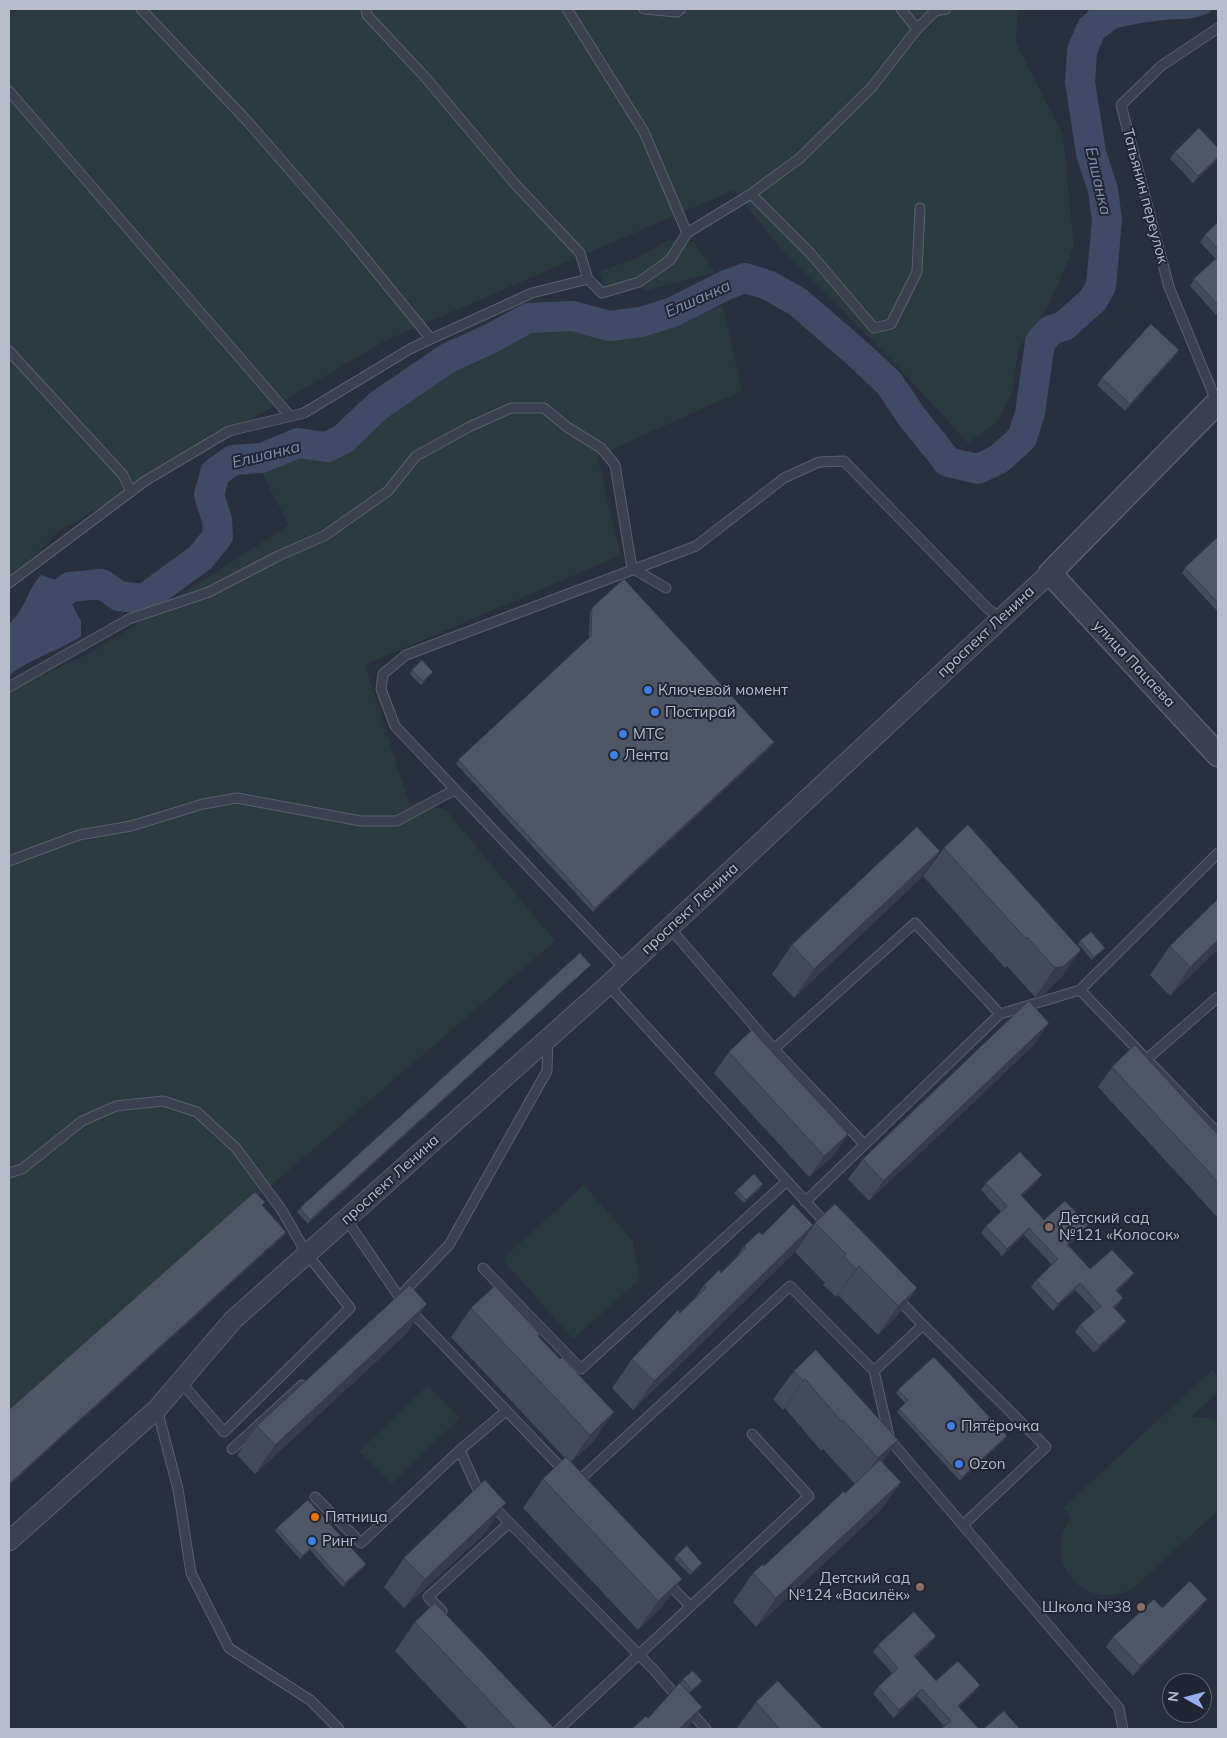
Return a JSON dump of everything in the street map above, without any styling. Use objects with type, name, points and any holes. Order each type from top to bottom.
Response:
[{"type":"street","name":"проспект Ленина","points":[[9,1541],[157,1409],[233,1320],[608,985],[1050,573],[1218,402]]},
{"type":"street","name":"улица Пацаева","points":[[1050,573],[1218,754]]},
{"type":"lane","points":[[141,9],[249,123],[347,236],[431,339]]},
{"type":"lane","points":[[366,9],[368,15],[425,77],[515,184],[580,253],[588,279],[602,293],[639,282],[670,260],[687,233],[751,194],[800,158],[872,87],[917,29],[935,11],[946,9]]},
{"type":"lane","points":[[568,9],[644,132],[687,233]]},
{"type":"lane","points":[[644,9],[677,12],[681,9]]},
{"type":"lane","points":[[901,9],[917,29]]},
{"type":"lane","name":"Татьянин переулок","points":[[1218,28],[1161,66],[1121,105],[1169,287],[1218,402]]},
{"type":"lane","points":[[9,91],[290,416]]},
{"type":"lane","points":[[751,194],[810,253],[874,328],[891,324],[917,272],[920,208]]},
{"type":"lane","points":[[9,583],[131,492],[229,431],[304,413],[410,349],[431,339],[532,293],[588,279]]},
{"type":"lane","points":[[9,350],[123,475],[131,492]]},
{"type":"lane","points":[[9,687],[129,619],[209,592],[278,556],[324,536],[388,491],[416,456],[469,427],[511,408],[544,408],[567,427],[600,448],[615,465],[632,568]]},
{"type":"lane","points":[[625,969],[395,726],[381,689],[383,674],[406,655],[632,568],[696,546],[784,478],[819,462],[844,461],[988,609],[1001,618]]},
{"type":"lane","points":[[632,568],[666,588]]},
{"type":"lane","points":[[9,861],[79,835],[131,826],[203,804],[237,798],[361,821],[397,820],[454,790]]},
{"type":"lane","points":[[805,1202],[1000,1014],[1080,990],[1218,854]]},
{"type":"lane","points":[[774,1049],[915,923],[1000,1014]]},
{"type":"lane","points":[[670,927],[774,1049],[864,1144]]},
{"type":"lane","points":[[608,985],[786,1182],[838,1236]]},
{"type":"lane","points":[[1080,990],[1148,1058],[1218,1133]]},
{"type":"lane","points":[[1148,1058],[1218,997]]},
{"type":"lane","points":[[391,1304],[449,1245],[547,1071],[549,1038]]},
{"type":"lane","points":[[9,1173],[22,1169],[82,1121],[116,1106],[163,1100],[197,1112],[236,1148],[281,1209],[307,1254],[350,1308],[224,1432],[180,1381]]},
{"type":"lane","points":[[483,1268],[581,1369],[786,1182]]},
{"type":"lane","points":[[346,1219],[399,1297],[582,1491]]},
{"type":"lane","points":[[576,1483],[790,1286],[874,1371],[890,1440],[1120,1708],[1123,1729]]},
{"type":"lane","points":[[890,1291],[1046,1447],[963,1525]]},
{"type":"lane","points":[[874,1371],[923,1325]]},
{"type":"lane","points":[[232,1449],[312,1376]]},
{"type":"lane","points":[[157,1409],[178,1489],[191,1574],[229,1648],[310,1700],[339,1729]]},
{"type":"lane","points":[[315,1497],[361,1543],[460,1450],[506,1412]]},
{"type":"lane","points":[[559,1729],[809,1496],[752,1434]]},
{"type":"lane","points":[[460,1450],[477,1488],[638,1655],[699,1728]]},
{"type":"lane","points":[[448,1618],[428,1597],[510,1523]]},
{"type":"lane","points":[[663,1578],[690,1606]]},
{"type":"shaded area","points":[[9,9],[1018,9],[1016,43],[1063,135],[1074,247],[1048,307],[1019,348],[1012,392],[998,421],[968,443],[886,354],[781,249],[734,190],[387,340],[58,532],[9,580]]},
{"type":"shaded area","points":[[669,240],[694,242],[715,272],[645,291],[640,287],[605,289],[599,272],[638,257]]},
{"type":"shaded area","points":[[723,306],[742,391],[597,456],[621,555],[365,665],[409,803],[445,809],[555,941],[9,1411],[9,691],[94,651],[289,525],[260,470],[548,320],[598,339]]},
{"type":"shaded area","points":[[584,1185],[633,1241],[640,1279],[573,1339],[502,1259]]},
{"type":"shaded area","points":[[1212,1370],[1218,1376],[1218,1392],[1191,1417],[1208,1418],[1218,1421],[1218,1510],[1135,1587],[1117,1594],[1100,1595],[1085,1589],[1073,1580],[1064,1567],[1061,1551],[1063,1534],[1071,1517],[1063,1508]]},
{"type":"shaded area","points":[[428,1385],[460,1418],[391,1484],[359,1451]]},
{"type":"water","points":[[1089,9],[1211,9],[1210,12],[1204,15],[1193,18],[1152,21],[1120,27],[1105,32],[1084,43],[1078,30]]},
{"type":"water","points":[[41,575],[59,581],[81,621],[81,636],[25,664],[9,676],[9,624],[15,618]]},
{"type":"building","points":[[1199,128],[1218,148],[1218,157],[1198,176],[1175,152]]},
{"type":"building","points":[[1218,222],[1218,249],[1205,235]]},
{"type":"building","points":[[1218,257],[1218,305],[1194,279]]},
{"type":"building","points":[[1151,324],[1179,350],[1130,404],[1102,378]]},
{"type":"building","points":[[1218,537],[1218,603],[1185,568]]},
{"type":"building","name":"Лента","points":[[624,579],[774,742],[595,908],[458,760],[591,636],[592,608]]},
{"type":"building","points":[[422,660],[433,672],[423,681],[412,670]]},
{"type":"building","points":[[968,825],[1081,950],[1064,966],[1055,968],[1027,937],[1026,939],[944,848]]},
{"type":"building","points":[[917,827],[940,851],[814,969],[792,945]]},
{"type":"building","points":[[1218,899],[1218,940],[1190,967],[1170,946]]},
{"type":"building","points":[[1091,932],[1105,948],[1094,957],[1080,941]]},
{"type":"building","points":[[580,953],[591,965],[310,1220],[300,1208]]},
{"type":"building","points":[[1029,1001],[1049,1023],[883,1181],[863,1159]]},
{"type":"building","points":[[752,1030],[848,1134],[824,1156],[729,1052]]},
{"type":"building","points":[[1135,1045],[1218,1135],[1218,1182],[1112,1067]]},
{"type":"building","points":[[1020,1152],[1042,1175],[1021,1195],[1044,1220],[1065,1201],[1088,1225],[1067,1244],[1090,1269],[1112,1250],[1134,1273],[1116,1290],[1123,1298],[1113,1307],[1126,1321],[1099,1346],[1080,1325],[1101,1306],[1080,1283],[1058,1304],[1036,1280],[1058,1259],[1029,1228],[1007,1249],[986,1226],[1007,1206],[986,1183]]},
{"type":"building","points":[[754,1174],[763,1184],[746,1200],[737,1190]]},
{"type":"building","points":[[255,1192],[265,1202],[262,1205],[286,1232],[9,1484],[9,1410]]},
{"type":"building","points":[[793,1204],[813,1225],[654,1381],[632,1359],[678,1310],[680,1313],[706,1288],[704,1285],[719,1270],[721,1273],[746,1248],[744,1246],[759,1232],[762,1235]]},
{"type":"building","points":[[835,1204],[917,1288],[898,1306],[859,1266],[856,1269],[844,1256],[846,1254],[815,1223]]},
{"type":"building","points":[[410,1285],[427,1304],[275,1445],[257,1426]]},
{"type":"building","points":[[495,1286],[540,1334],[538,1336],[560,1359],[562,1357],[614,1412],[590,1435],[471,1308]]},
{"type":"building","points":[[816,1350],[898,1440],[878,1458],[843,1420],[842,1422],[805,1379],[803,1381],[794,1371]]},
{"type":"building","name":"Пятёрочка","points":[[934,1357],[1007,1436],[962,1477],[899,1409],[908,1400],[898,1390]]},
{"type":"building","points":[[566,1457],[682,1579],[658,1601],[543,1479]]},
{"type":"building","points":[[880,1460],[901,1482],[776,1598],[753,1573],[763,1564],[764,1566]]},
{"type":"building","points":[[485,1480],[506,1503],[425,1579],[404,1558]]},
{"type":"building","name":"Ринг","points":[[308,1500],[366,1564],[345,1583],[312,1547],[302,1556],[277,1528]]},
{"type":"building","points":[[687,1546],[702,1563],[692,1572],[677,1555]]},
{"type":"building","points":[[1190,1581],[1207,1599],[1140,1666],[1113,1637],[1154,1599],[1162,1608]]},
{"type":"building","points":[[435,1603],[555,1729],[516,1729],[415,1622]]},
{"type":"building","points":[[914,1612],[936,1636],[914,1656],[936,1681],[958,1661],[980,1685],[958,1706],[979,1729],[941,1729],[951,1721],[922,1689],[899,1710],[878,1687],[898,1668],[878,1645]]},
{"type":"building","points":[[693,1671],[702,1681],[692,1690],[683,1679]]},
{"type":"building","points":[[778,1681],[823,1729],[780,1729],[756,1702]]},
{"type":"building","points":[[680,1683],[702,1707],[679,1729],[632,1729],[646,1716],[648,1718]]},
{"type":"building","points":[[1004,1711],[1020,1729],[984,1729]]},
{"type":"waterway","name":"Елшанка","points":[[9,650],[43,609],[70,587],[102,584],[119,596],[144,599],[200,558],[218,536],[217,520],[209,495],[215,473],[233,460],[262,458],[298,443],[327,447],[343,439],[379,405],[448,358],[492,338],[528,318],[573,316],[609,326],[641,322],[673,312],[726,285],[745,278],[768,285],[798,302],[858,354],[889,383],[912,417],[948,462],[978,469],[999,459],[1022,438],[1030,413],[1040,342],[1051,330],[1064,326],[1093,300],[1101,286],[1107,220],[1103,190],[1091,153],[1080,82],[1082,51],[1091,29],[1117,9]]},
{"type":"place","name":"Ключевой момент","points":[[648,690]]},
{"type":"place","name":"Постирай","points":[[655,712]]},
{"type":"place","name":"МТС","points":[[623,734]]},
{"type":"place","name":"Лента","points":[[614,755]]},
{"type":"place","name":"Детский сад №121 «Колосок»","points":[[1049,1227]]},
{"type":"place","name":"Пятёрочка","points":[[951,1426]]},
{"type":"place","name":"Ozon","points":[[959,1464]]},
{"type":"place","name":"Пятница","points":[[315,1517]]},
{"type":"place","name":"Ринг","points":[[312,1541]]},
{"type":"place","name":"Детский сад №124 «Василёк»","points":[[920,1587]]},
{"type":"place","name":"Школа №38","points":[[1141,1607]]}]
